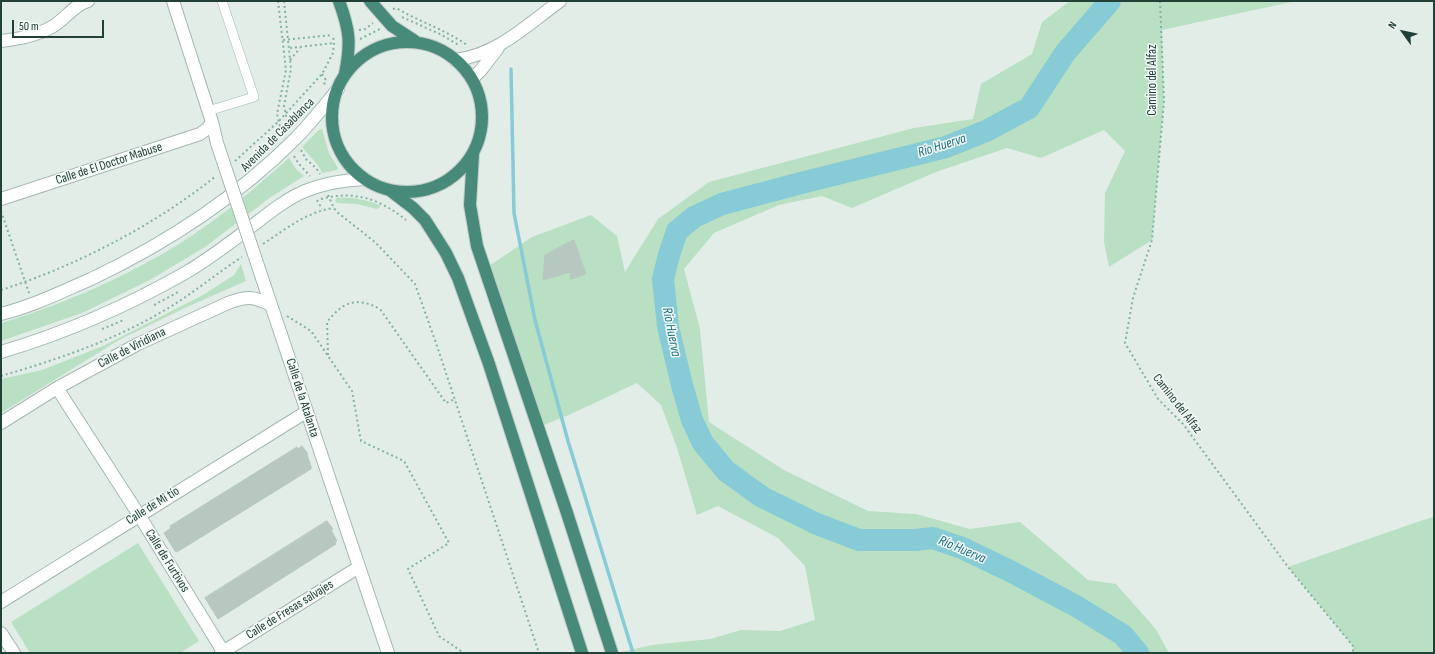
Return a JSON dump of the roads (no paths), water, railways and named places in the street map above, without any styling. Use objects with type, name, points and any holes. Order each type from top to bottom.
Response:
[{"type":"highway","points":[[339,1],[347,24],[350,46],[345,76]]},
{"type":"highway","points":[[370,1],[392,26],[416,41],[433,46],[455,60],[472,79],[477,90],[482,111],[482,123],[479,138],[473,154],[470,205],[477,246],[565,505],[612,653]]},
{"type":"highway","points":[[416,41],[394,42],[379,46],[354,64],[345,76],[338,89],[334,102],[333,117],[335,133],[340,148],[349,162],[365,179],[374,185],[391,191],[406,192],[424,190],[441,184],[456,174],[473,154]]},
{"type":"highway","points":[[391,191],[413,208],[425,220],[446,253],[458,278],[489,364],[582,653]]},
{"type":"street","points":[[1,41],[15,39],[42,31],[55,25],[70,11],[83,2],[88,1]]},
{"type":"street","name":"Calle de la Atalanta","points":[[173,1],[210,116],[217,143],[388,653]]},
{"type":"street","points":[[210,116],[254,97],[222,1]]},
{"type":"street","points":[[455,60],[478,55],[500,45],[560,1]]},
{"type":"street","points":[[472,79],[481,70],[500,45]]},
{"type":"street","name":"Avenida de Casablanca","points":[[1,314],[17,310],[51,297],[126,262],[191,224],[243,186],[286,139],[338,89]]},
{"type":"street","name":"Calle de El Doctor Mabuse","points":[[1,199],[200,134],[208,128],[210,116]]},
{"type":"street","points":[[1,352],[88,322],[185,272],[210,257],[288,199],[313,188],[333,182],[365,179]]},
{"type":"street","name":"Calle de Viridiana","points":[[1,423],[57,388],[138,344],[228,302],[253,297],[271,305]]},
{"type":"street","name":"Calle de Furtivos","points":[[57,388],[139,515],[223,652]]},
{"type":"street","name":"Calle de Mi tío","points":[[1,602],[306,412]]},
{"type":"street","name":"Calle de Fresas salvajes","points":[[223,652],[359,567]]},
{"type":"street","points":[[1,633],[14,653]]},
{"type":"waterway","name":"Río Huerva","points":[[1110,1],[1065,53],[1029,108],[986,131],[946,147],[722,204],[694,217],[677,231],[663,279],[668,327],[692,420],[703,443],[726,471],[762,497],[817,524],[859,540],[915,540],[933,538],[962,548],[1010,571],[1076,606],[1123,635],[1138,653]]},
{"type":"waterway","points":[[511,69],[514,213],[535,320],[568,441],[633,653]]}]
